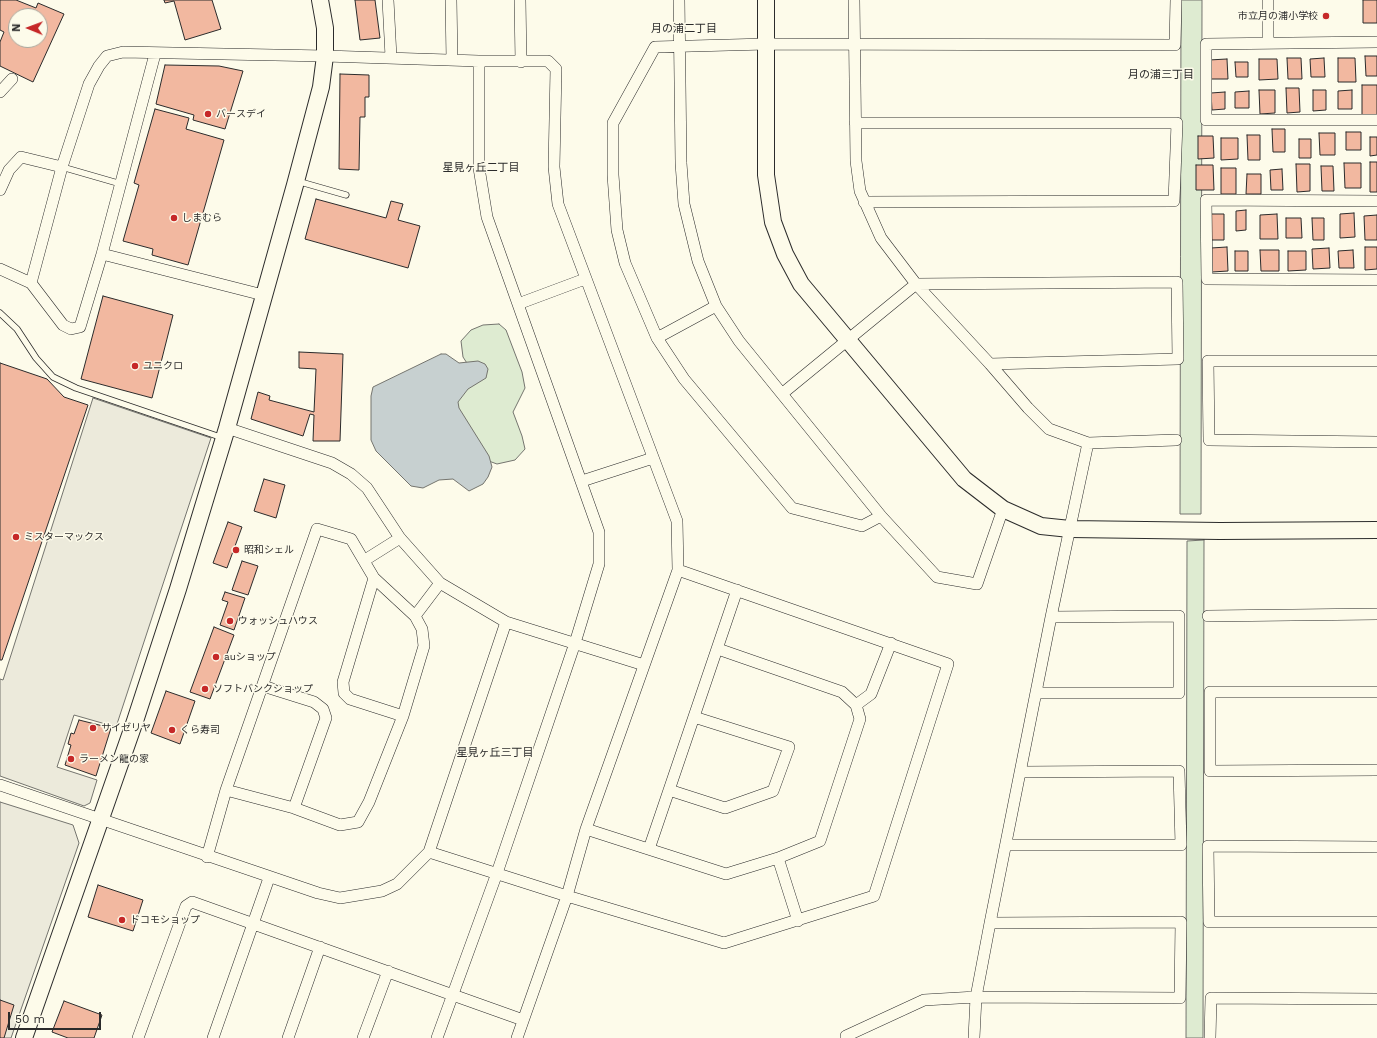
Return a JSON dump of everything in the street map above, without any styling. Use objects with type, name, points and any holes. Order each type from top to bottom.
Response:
[{"type":"street","points":[[24,1038],[102,818],[178,589],[225,433],[321,87],[325,56],[325,28],[320,0]]},
{"type":"street","points":[[388,0],[391,58]]},
{"type":"street","points":[[451,0],[452,60]]},
{"type":"street","points":[[520,0],[521,62]]},
{"type":"street","points":[[678,0],[678,47],[684,204],[698,261],[716,306],[739,341],[881,516],[937,577],[976,584],[1004,509]]},
{"type":"street","points":[[766,0],[766,175],[773,222],[785,254],[801,284],[964,479],[1004,509],[1041,526],[1070,530],[1377,530]]},
{"type":"street","points":[[854,0],[856,161],[860,191],[881,238],[916,284],[990,364],[1028,408],[1049,429],[1088,443],[1176,440]]},
{"type":"street","points":[[881,516],[862,526],[792,508],[684,379],[657,338],[625,263],[617,230],[612,174],[613,124],[655,47],[766,44],[855,46],[1175,45],[1176,0]]},
{"type":"street","points":[[1268,0],[1268,42]]},
{"type":"street","points":[[1377,42],[1268,42],[1206,44],[1206,120],[1377,120]]},
{"type":"street","points":[[31,283],[62,167],[89,84],[99,66],[107,56],[123,52],[521,62],[548,61],[556,69],[554,167],[558,204],[677,521],[678,570],[586,828],[567,896],[517,1038]]},
{"type":"street","points":[[0,269],[31,283],[63,325],[71,330],[80,327],[122,184],[155,54]]},
{"type":"street","points":[[437,1038],[497,873],[575,643],[599,564],[599,532],[487,218],[479,168],[479,61]]},
{"type":"street","points":[[0,92],[12,79]]},
{"type":"street","points":[[855,123],[1177,123],[1174,201],[864,202]]},
{"type":"street","points":[[0,190],[9,170],[21,157],[62,167]]},
{"type":"street","points":[[1377,201],[1206,200],[1207,279],[1377,280]]},
{"type":"street","points":[[102,254],[263,295]]},
{"type":"street","points":[[518,304],[585,279]]},
{"type":"street","points":[[783,394],[849,341],[916,284],[1177,282],[1178,359],[990,364]]},
{"type":"street","points":[[657,338],[716,306]]},
{"type":"street","points":[[1377,361],[1208,361],[1209,440],[1377,442]]},
{"type":"street","points":[[225,433],[286,446],[332,463],[351,474],[367,488],[400,538],[440,583],[506,622],[644,665]]},
{"type":"street","points":[[974,1038],[976,997],[990,923],[1007,844],[1051,617],[1088,443]]},
{"type":"street","points":[[582,481],[653,458]]},
{"type":"street","points":[[207,857],[226,790],[317,529],[351,538],[374,578],[415,616],[422,629],[424,646],[403,716],[369,802],[358,822],[340,825],[294,808],[226,790]]},
{"type":"street","points":[[365,560],[400,538]]},
{"type":"street","points":[[429,852],[567,896],[724,942],[798,921],[874,896],[948,664],[678,570]]},
{"type":"street","points":[[374,578],[343,682],[344,693],[350,699],[403,716]]},
{"type":"street","points":[[415,616],[440,583]]},
{"type":"street","points":[[649,849],[737,590]]},
{"type":"street","points":[[1208,616],[1377,614]]},
{"type":"street","points":[[1037,693],[1179,693],[1179,616],[1051,617]]},
{"type":"street","points":[[0,785],[102,818],[207,857],[318,893],[340,898],[360,896],[382,891],[398,884],[429,852],[506,622]]},
{"type":"street","points":[[856,705],[871,694],[891,643]]},
{"type":"street","points":[[586,828],[726,874],[778,858],[820,841],[860,719],[856,705],[842,692],[718,649]]},
{"type":"street","points":[[263,686],[314,702],[323,709],[326,718],[294,808]]},
{"type":"street","points":[[1377,692],[1210,692],[1210,771],[1377,770]]},
{"type":"street","points":[[669,790],[725,808],[773,791],[789,747],[694,717]]},
{"type":"street","points":[[1007,844],[1181,846],[1179,771],[1020,772]]},
{"type":"street","points":[[1377,847],[1208,846],[1209,922],[1377,922]]},
{"type":"street","points":[[778,858],[798,921]]},
{"type":"street","points":[[212,1038],[269,878]]},
{"type":"street","points":[[138,1038],[186,906],[192,902],[453,993],[523,1020]]},
{"type":"street","points":[[846,1038],[846,1036],[924,1000],[976,997],[1180,998],[1181,922],[990,923]]},
{"type":"street","points":[[288,1038],[320,946]]},
{"type":"street","points":[[363,1038],[388,971]]},
{"type":"street","points":[[1210,1038],[1211,998],[1377,999]]},
{"type":"lane","points":[[62,167],[122,184]]},
{"type":"lane","points":[[296,181],[346,195]]},
{"type":"lane","points":[[0,314],[17,329],[36,358],[53,377],[76,388],[225,433]]},
{"type":"green space","points":[[1181,0],[1202,0],[1201,514],[1180,514]]},
{"type":"green space","points":[[499,324],[506,330],[522,372],[525,388],[513,412],[525,449],[515,460],[497,464],[486,460],[460,421],[456,397],[474,374],[463,357],[461,341],[471,330],[483,325]]},
{"type":"green space","points":[[1204,540],[1203,1038],[1186,1038],[1187,541]]},
{"type":"shaded area","points":[[441,354],[446,354],[459,363],[478,361],[485,364],[488,369],[486,378],[468,389],[458,402],[459,408],[489,456],[492,467],[483,484],[469,491],[453,479],[439,480],[423,488],[411,486],[376,451],[371,440],[371,396],[373,387]]},
{"type":"shaded area","points":[[93,398],[211,438],[116,727],[74,715],[57,767],[97,780],[90,803],[84,806],[0,776],[0,679],[3,680]]},
{"type":"shaded area","points":[[0,802],[73,825],[79,843],[11,1038],[0,1038]]},
{"type":"building","points":[[0,0],[16,0],[36,8],[38,3],[64,14],[33,82],[0,66],[0,42],[4,32],[0,30]]},
{"type":"building","points":[[164,0],[212,0],[221,29],[185,40],[174,1],[165,3]]},
{"type":"building","points":[[355,0],[375,0],[380,38],[360,40]]},
{"type":"building","points":[[1363,0],[1377,0],[1377,23],[1363,23]]},
{"type":"building","points":[[1365,56],[1377,56],[1377,76],[1366,76]]},
{"type":"building","points":[[1287,58],[1301,58],[1302,79],[1288,79]]},
{"type":"building","points":[[1324,58],[1325,77],[1311,77],[1310,59]]},
{"type":"building","points":[[1338,58],[1355,58],[1356,82],[1338,82]]},
{"type":"building","points":[[1227,59],[1228,79],[1209,79],[1209,60]]},
{"type":"building","points":[[1259,59],[1277,59],[1278,79],[1259,80]]},
{"type":"building","points":[[1235,62],[1248,62],[1248,77],[1236,77]]},
{"type":"building","points":[[165,65],[219,66],[243,71],[225,129],[193,120],[194,115],[156,104]]},
{"type":"building","points":[[340,74],[369,75],[369,97],[365,97],[365,117],[360,117],[359,170],[339,169]]},
{"type":"building","points":[[1362,85],[1377,85],[1377,115],[1362,115]]},
{"type":"building","points":[[1286,88],[1299,88],[1300,112],[1287,113]]},
{"type":"building","points":[[1259,90],[1275,90],[1275,113],[1260,114]]},
{"type":"building","points":[[1313,90],[1326,90],[1326,110],[1313,111]]},
{"type":"building","points":[[1352,90],[1352,109],[1338,109],[1338,91]]},
{"type":"building","points":[[1249,91],[1249,108],[1235,108],[1235,92]]},
{"type":"building","points":[[1225,92],[1225,109],[1212,110],[1211,93]]},
{"type":"building","points":[[155,109],[189,118],[186,129],[224,140],[188,265],[152,255],[153,249],[123,241],[139,185],[134,183]]},
{"type":"building","points":[[1272,129],[1285,129],[1285,152],[1273,152]]},
{"type":"building","points":[[1346,132],[1361,132],[1361,150],[1346,150]]},
{"type":"building","points":[[1319,133],[1335,133],[1335,155],[1320,155]]},
{"type":"building","points":[[1247,135],[1260,135],[1260,160],[1248,160]]},
{"type":"building","points":[[1198,136],[1213,136],[1214,158],[1198,159]]},
{"type":"building","points":[[1370,137],[1377,137],[1377,155],[1370,156]]},
{"type":"building","points":[[1221,138],[1238,138],[1238,159],[1221,160]]},
{"type":"building","points":[[1299,139],[1311,139],[1311,158],[1299,158]]},
{"type":"building","points":[[1370,162],[1377,162],[1377,192],[1370,192]]},
{"type":"building","points":[[1344,163],[1361,163],[1361,188],[1345,188]]},
{"type":"building","points":[[1296,164],[1310,164],[1310,191],[1297,192]]},
{"type":"building","points":[[1196,165],[1213,165],[1214,190],[1196,190]]},
{"type":"building","points":[[1321,166],[1333,166],[1334,191],[1322,191]]},
{"type":"building","points":[[1221,168],[1236,168],[1236,194],[1221,194]]},
{"type":"building","points":[[1282,169],[1283,190],[1271,190],[1270,170]]},
{"type":"building","points":[[1247,174],[1261,174],[1261,194],[1246,194]]},
{"type":"building","points":[[316,199],[386,218],[391,201],[403,204],[398,220],[420,226],[408,268],[305,239]]},
{"type":"building","points":[[1246,210],[1246,230],[1236,231],[1236,211]]},
{"type":"building","points":[[1354,213],[1355,237],[1340,238],[1340,214]]},
{"type":"building","points":[[1211,214],[1224,214],[1224,240],[1211,240]]},
{"type":"building","points":[[1277,214],[1278,239],[1260,239],[1260,215]]},
{"type":"building","points":[[1377,215],[1377,240],[1365,240],[1364,216]]},
{"type":"building","points":[[1286,218],[1301,218],[1302,238],[1286,238]]},
{"type":"building","points":[[1312,218],[1324,218],[1324,240],[1313,240]]},
{"type":"building","points":[[1227,247],[1228,271],[1212,272],[1211,248]]},
{"type":"building","points":[[1365,247],[1377,247],[1377,269],[1365,270]]},
{"type":"building","points":[[1329,248],[1330,268],[1313,269],[1312,249]]},
{"type":"building","points":[[1260,250],[1279,250],[1279,271],[1261,271]]},
{"type":"building","points":[[1353,250],[1354,268],[1339,268],[1338,251]]},
{"type":"building","points":[[1235,251],[1248,251],[1248,271],[1235,271]]},
{"type":"building","points":[[1288,251],[1306,251],[1306,270],[1288,271]]},
{"type":"building","points":[[103,296],[173,315],[152,398],[81,379]]},
{"type":"building","points":[[299,352],[343,354],[340,441],[313,441],[314,415],[310,414],[303,436],[251,419],[258,392],[270,396],[269,400],[314,412],[316,369],[299,368]]},
{"type":"building","points":[[0,363],[47,379],[64,397],[88,405],[2,660],[0,660]]},
{"type":"building","points":[[264,479],[285,485],[276,518],[254,511]]},
{"type":"building","points":[[228,522],[242,527],[227,568],[213,563]]},
{"type":"building","points":[[242,561],[258,566],[248,595],[232,590]]},
{"type":"building","points":[[225,592],[245,598],[234,630],[220,625],[228,602],[222,600]]},
{"type":"building","points":[[214,627],[234,635],[210,699],[190,692]]},
{"type":"building","points":[[166,691],[195,701],[180,744],[151,733]]},
{"type":"building","points":[[79,720],[111,728],[96,776],[65,765],[71,745],[68,744],[71,733],[74,734]]},
{"type":"building","points":[[98,885],[143,900],[133,931],[88,917]]},
{"type":"building","points":[[0,1000],[14,1005],[4,1038],[0,1038]]},
{"type":"building","points":[[64,1001],[102,1015],[94,1038],[68,1038],[52,1032]]},
{"type":"place","name":"市立月の浦小学校","points":[[1326,16]]},
{"type":"place","name":"バースデイ","points":[[208,114]]},
{"type":"place","name":"しまむら","points":[[174,218]]},
{"type":"place","name":"ユニクロ","points":[[135,366]]},
{"type":"place","name":"ミスターマックス","points":[[16,537]]},
{"type":"place","name":"昭和シェル","points":[[236,550]]},
{"type":"place","name":"ウォッシュハウス","points":[[230,621]]},
{"type":"place","name":"auショップ","points":[[216,657]]},
{"type":"place","name":"ソフトバンクショップ","points":[[205,689]]},
{"type":"place","name":"サイゼリヤ","points":[[93,728]]},
{"type":"place","name":"くら寿司","points":[[172,730]]},
{"type":"place","name":"ラーメン龍の家","points":[[71,759]]},
{"type":"place","name":"ドコモショップ","points":[[122,920]]},
{"type":"district","name":"月の浦二丁目","points":[[684,29]]},
{"type":"district","name":"月の浦三丁目","points":[[1161,75]]},
{"type":"district","name":"星見ヶ丘二丁目","points":[[481,168]]},
{"type":"district","name":"星見ヶ丘三丁目","points":[[495,753]]}]
